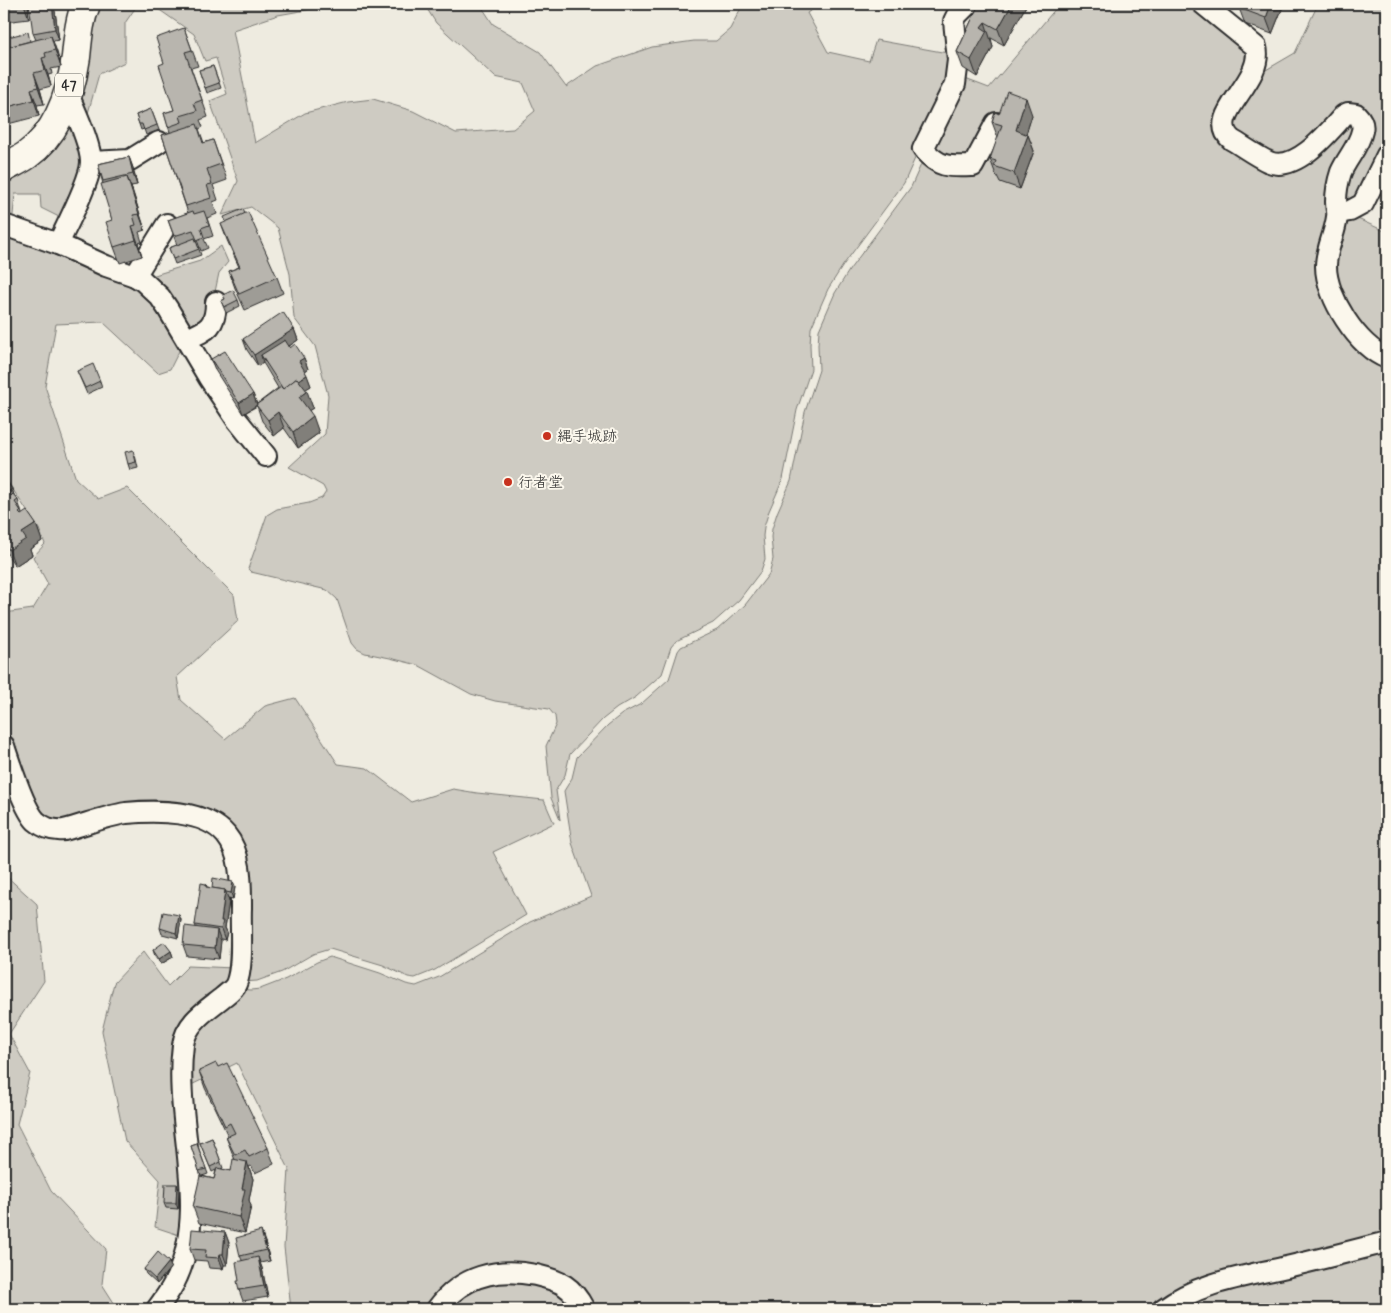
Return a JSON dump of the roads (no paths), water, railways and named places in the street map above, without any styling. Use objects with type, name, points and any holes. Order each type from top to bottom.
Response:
[{"type":"main road","name":"47","points":[[4,168],[28,155],[41,142],[53,127],[63,109],[75,58],[79,20],[86,4]]},
{"type":"street","points":[[968,4],[954,21],[958,60],[955,84],[924,149],[932,159],[941,165],[972,166],[996,123]]},
{"type":"street","points":[[1203,4],[1256,46],[1258,55],[1256,64],[1245,87],[1226,115],[1224,128],[1232,140],[1270,162],[1284,163],[1298,158],[1310,150],[1344,115],[1348,113],[1356,114],[1362,121],[1362,132],[1341,172],[1336,201],[1338,212],[1336,226],[1330,242],[1326,264],[1329,284],[1336,301],[1357,336],[1371,349],[1387,358]]},
{"type":"street","points":[[58,244],[89,174],[91,162],[77,114],[67,92]]},
{"type":"street","points":[[91,162],[130,160],[160,142]]},
{"type":"street","points":[[1338,212],[1350,211],[1363,204],[1387,155]]},
{"type":"street","points":[[136,276],[167,224]]},
{"type":"street","points":[[4,225],[58,244],[106,266],[136,276],[160,297],[209,378],[237,420],[266,456]]},
{"type":"street","points":[[187,339],[205,331],[216,317],[216,302]]},
{"type":"street","points":[[4,746],[28,809],[36,822],[43,826],[64,830],[125,813],[164,812],[187,814],[209,821],[226,835],[233,847],[238,863],[241,885],[240,969],[236,984],[189,1028],[183,1044],[182,1087],[191,1186],[190,1221],[183,1260],[176,1278],[156,1309]]},
{"type":"street","points":[[1163,1309],[1188,1293],[1216,1283],[1387,1242]]},
{"type":"street","points":[[437,1309],[455,1290],[474,1279],[494,1273],[519,1271],[561,1282],[574,1292],[584,1309]]},
{"type":"place","name":"縄手城跡","points":[[547,436]]},
{"type":"place","name":"行者堂","points":[[508,482]]}]
